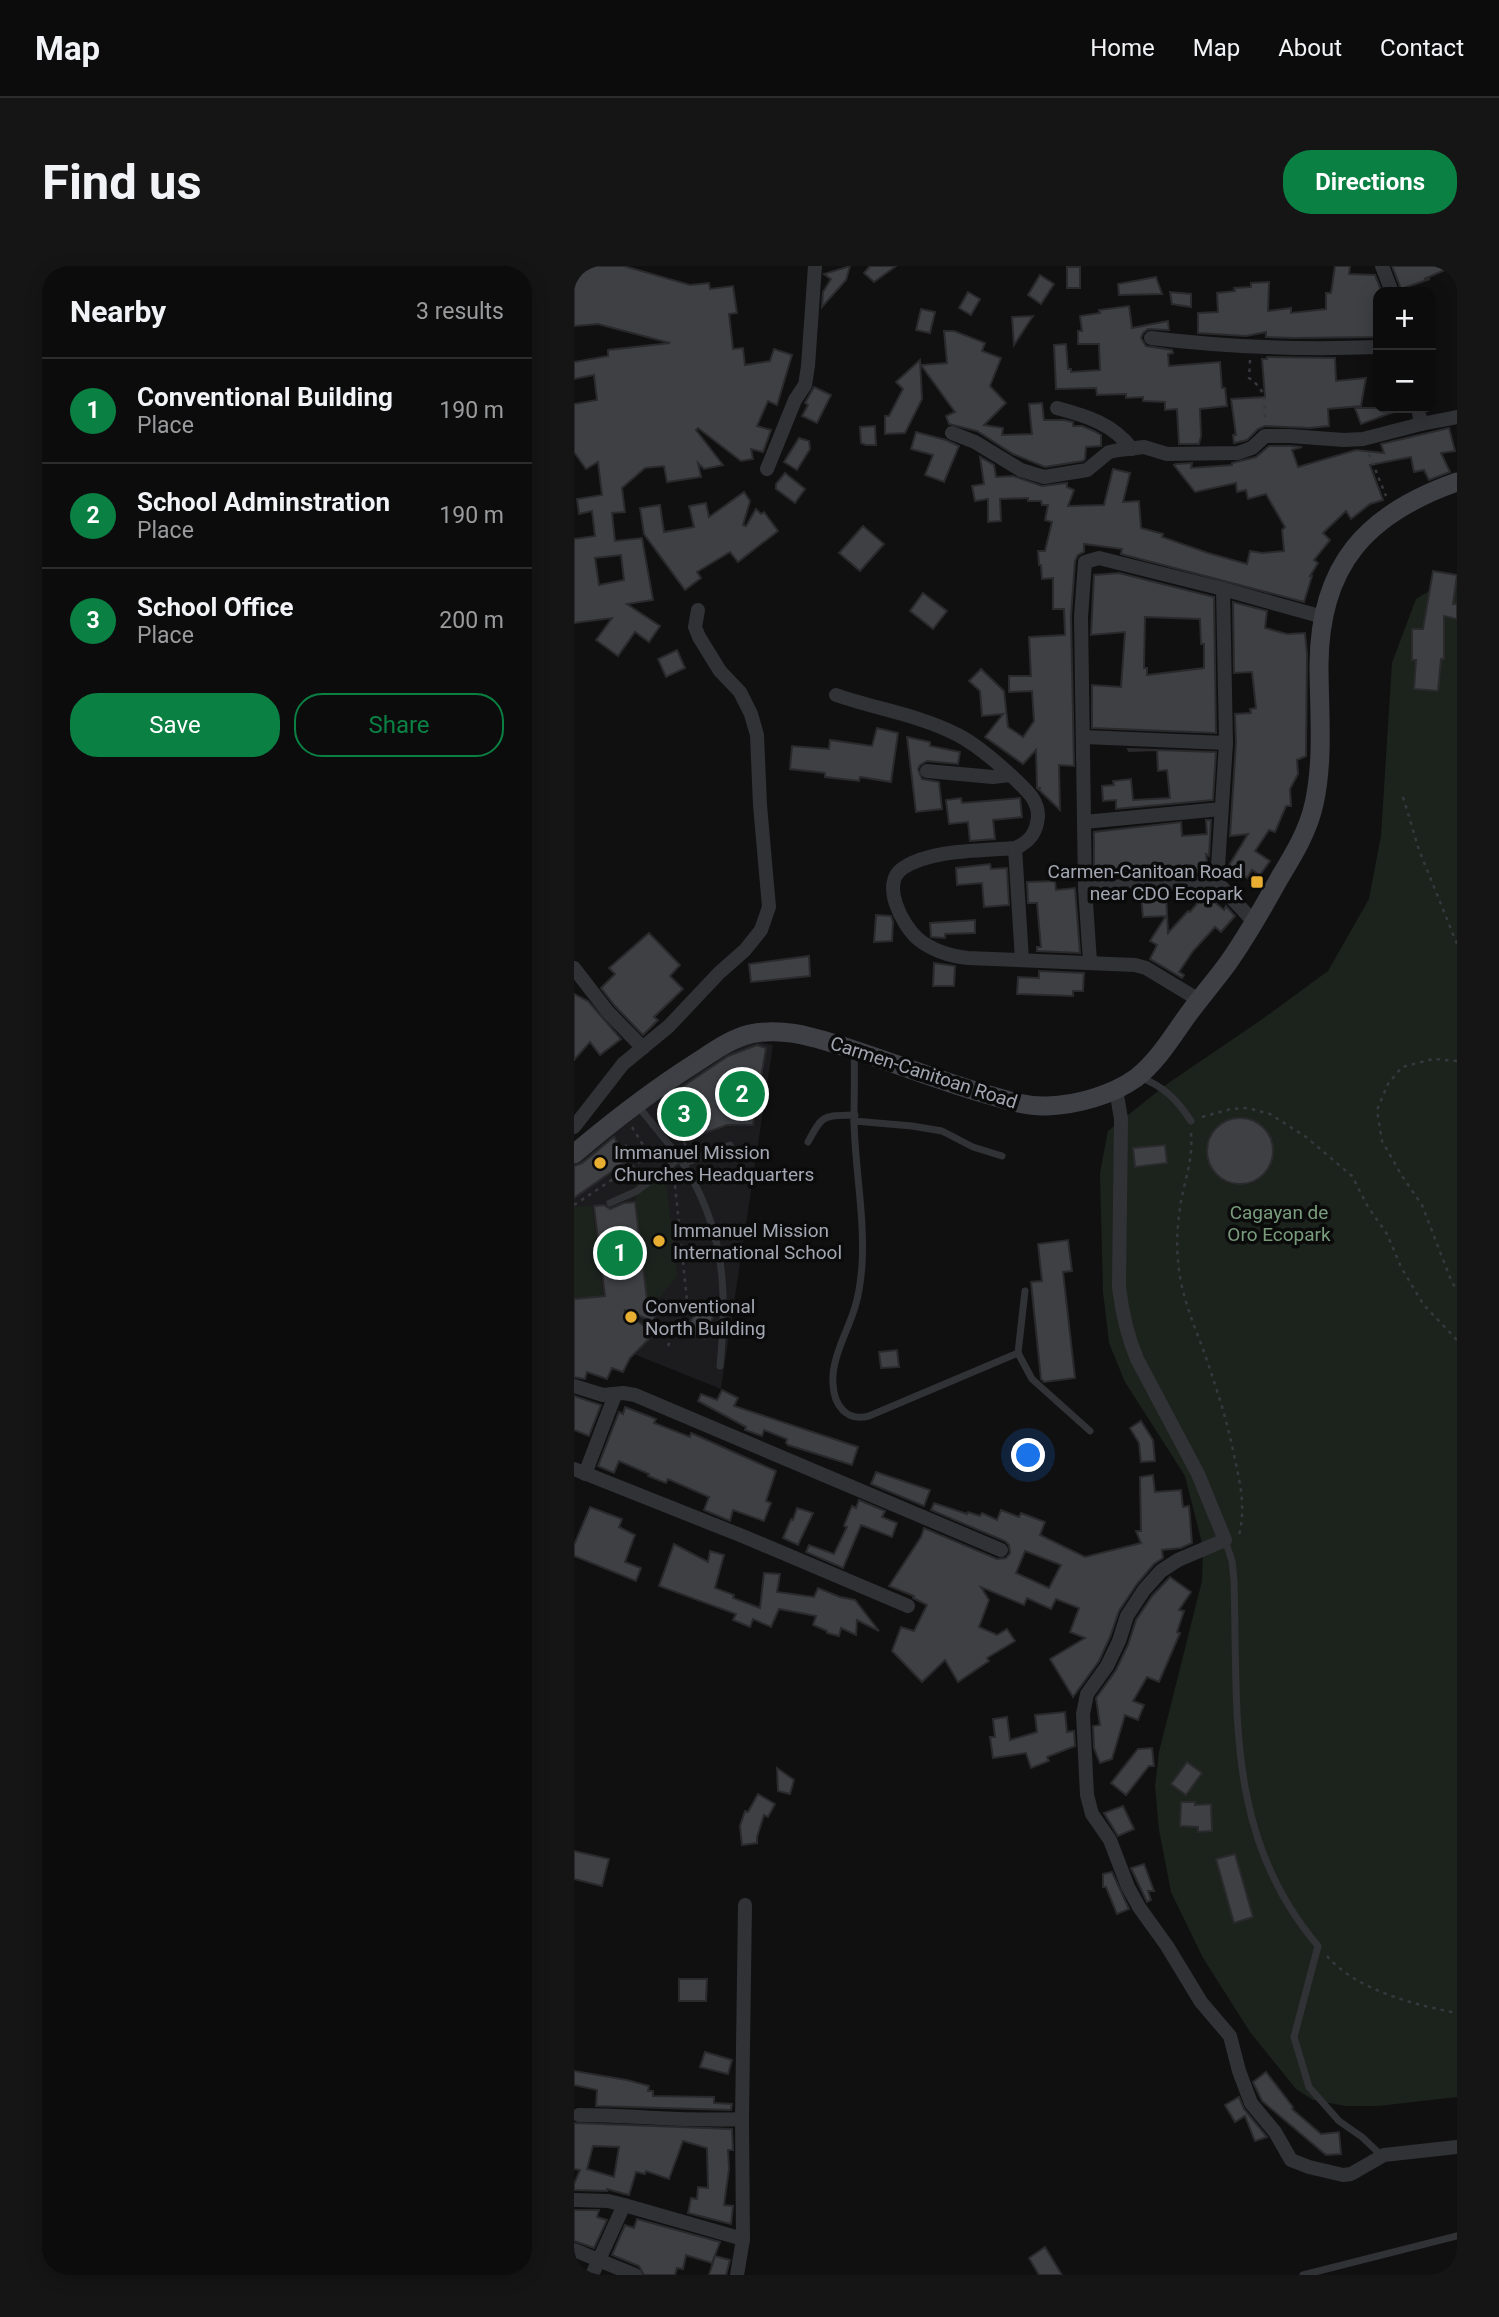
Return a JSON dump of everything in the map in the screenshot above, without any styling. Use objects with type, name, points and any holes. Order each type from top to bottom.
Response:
[{"type":"main road","name":"Carmen-Canitoan Road","points":[[574,1154],[629,1108],[732,1040],[748,1035],[779,1031],[809,1036],[932,1078],[1024,1104],[1064,1104],[1116,1089],[1138,1076],[1156,1058],[1229,961],[1305,832],[1320,778],[1319,660],[1323,617],[1329,593],[1348,554],[1366,533],[1393,512],[1431,491],[1457,482]]},
{"type":"street","points":[[767,469],[795,400],[804,385],[808,366],[815,266]]},
{"type":"street","points":[[1382,266],[1390,287]]},
{"type":"street","points":[[1151,338],[1251,346],[1373,347]]},
{"type":"street","points":[[1057,408],[1097,420],[1123,437],[1132,449]]},
{"type":"street","points":[[1419,413],[1421,424]]},
{"type":"street","points":[[952,433],[975,442],[1021,470],[1044,477],[1087,470],[1109,452],[1144,447],[1167,454],[1238,453],[1252,448],[1265,436],[1363,439],[1457,417]]},
{"type":"street","points":[[1090,962],[1085,888],[1081,617],[1085,562],[1099,558],[1323,617]]},
{"type":"street","points":[[1223,589],[1226,743],[1217,882],[1254,922]]},
{"type":"street","points":[[574,1127],[615,1073],[669,1026],[719,973],[745,950],[761,930],[769,907],[757,735],[751,714],[740,692],[720,671],[699,637],[695,627],[698,610]]},
{"type":"street","points":[[836,695],[937,726],[960,736],[1010,775],[1035,800],[1038,811],[1037,825],[1024,844],[1015,848],[949,854],[901,869],[894,881],[894,895],[904,921],[918,938],[949,956],[1135,965],[1146,968],[1199,1000]]},
{"type":"street","points":[[1084,737],[1226,743]]},
{"type":"street","points":[[927,771],[993,777],[1010,775]]},
{"type":"street","points":[[1084,822],[1221,809]]},
{"type":"street","points":[[1015,848],[1022,960]]},
{"type":"street","points":[[1085,888],[1217,882]]},
{"type":"street","points":[[574,968],[608,1012],[643,1048]]},
{"type":"street","points":[[1116,1089],[1121,1119],[1119,1287],[1122,1312],[1137,1359],[1198,1474],[1225,1540],[1178,1560],[1161,1572],[1144,1590],[1127,1616],[1107,1666],[1087,1694],[1083,1714],[1087,1795],[1092,1814],[1110,1840],[1128,1887],[1139,1906],[1167,1945],[1201,2002],[1230,2036],[1251,2103],[1270,2126],[1291,2160],[1343,2175],[1352,2174],[1382,2156],[1457,2147]]},
{"type":"street","points":[[574,1386],[603,1395],[635,1395],[1001,1550]]},
{"type":"street","points":[[614,1395],[580,1471],[908,1606]]},
{"type":"street","points":[[737,2275],[743,2239],[745,1905]]},
{"type":"street","points":[[579,2116],[624,2115],[710,2121],[742,2119]]},
{"type":"street","points":[[574,2200],[624,2204],[743,2239]]},
{"type":"street","points":[[595,2268],[624,2204]]},
{"type":"street","points":[[574,2250],[595,2268],[635,2275]]},
{"type":"lane","points":[[854,1050],[855,1118],[862,1204],[862,1266],[855,1306],[833,1375],[834,1393],[842,1410],[855,1418],[869,1416],[1018,1353]]},
{"type":"lane","points":[[1138,1076],[1155,1083],[1178,1101],[1191,1121]]},
{"type":"lane","points":[[629,1108],[682,1161],[705,1203],[718,1243],[724,1300],[720,1366]]},
{"type":"lane","points":[[808,1142],[819,1121],[827,1116],[855,1118],[942,1131],[973,1147],[1002,1156]]},
{"type":"lane","points":[[610,1203],[637,1191],[669,1167],[730,1145]]},
{"type":"lane","points":[[1025,1291],[1018,1353],[1032,1379],[1090,1431]]},
{"type":"lane","points":[[1225,1540],[1232,1562],[1240,1759],[1248,1809],[1267,1866],[1280,1894],[1318,1946],[1294,2037],[1297,2050],[1310,2087],[1339,2121],[1362,2137],[1382,2156]]},
{"type":"lane","points":[[1303,2275],[1457,2236]]},
{"type":"path","points":[[1251,346],[1249,377],[1261,387],[1264,396],[1265,436]]},
{"type":"path","points":[[1363,439],[1393,512]]},
{"type":"path","points":[[1403,797],[1419,850],[1457,944]]},
{"type":"path","points":[[1457,1060],[1433,1059],[1402,1066],[1388,1084],[1377,1110],[1382,1141],[1422,1205],[1457,1290]]},
{"type":"path","points":[[629,1108],[649,1156],[661,1174]]},
{"type":"path","points":[[1232,1562],[1243,1518],[1241,1488],[1217,1390],[1181,1284],[1177,1258],[1181,1204],[1192,1160],[1191,1121],[1213,1113],[1248,1108],[1270,1114],[1306,1138],[1352,1176],[1368,1207],[1387,1234],[1401,1267],[1423,1304],[1457,1340]]},
{"type":"path","points":[[624,1147],[628,1144],[639,1162]]},
{"type":"path","points":[[574,1205],[649,1156]]},
{"type":"path","points":[[668,1346],[687,1300],[675,1177],[669,1167]]},
{"type":"path","points":[[1318,1946],[1333,1964],[1370,1986],[1424,2007],[1457,2013]]},
{"type":"shaded area","name":"Immanuel Mission International School","points":[[754,1041],[773,1045],[721,1389],[574,1330],[574,1153],[710,1056]]},
{"type":"green space","name":"Cagayan de Oro Ecopark","points":[[1457,574],[1457,2097],[1378,2106],[1346,2106],[1313,2100],[1296,2089],[1250,2032],[1203,1958],[1171,1892],[1159,1830],[1155,1786],[1159,1752],[1202,1581],[1203,1547],[1185,1476],[1125,1382],[1109,1343],[1103,1292],[1100,1173],[1108,1131],[1167,1084],[1328,971],[1369,899],[1381,836],[1392,663],[1416,599]]},
{"type":"green space","points":[[665,1174],[677,1276],[660,1297],[647,1299],[634,1185]]},
{"type":"green space","points":[[592,1206],[603,1296],[574,1299],[574,1207]]},
{"type":"building","points":[[574,266],[624,266],[690,285],[709,283],[710,289],[733,286],[737,313],[729,314],[733,349],[743,348],[745,365],[770,361],[774,349],[792,355],[777,405],[768,401],[757,426],[771,430],[763,452],[751,449],[753,459],[741,461],[698,428],[696,430],[723,465],[704,469],[698,463],[701,477],[667,482],[664,466],[645,468],[622,488],[625,512],[612,513],[615,541],[642,538],[653,600],[627,604],[660,626],[649,642],[635,632],[618,656],[596,640],[612,618],[574,623],[574,539],[595,536],[592,511],[579,514],[577,499],[602,495],[598,462],[586,469],[574,452],[574,404],[597,400],[594,375],[574,379],[574,362],[608,356],[608,350],[670,343],[598,324],[574,326]],"holes":[[[621,555],[624,580],[599,585],[595,558]]]},
{"type":"building","points":[[850,266],[846,280],[822,307],[823,292],[831,279],[824,274]]},
{"type":"building","points":[[870,266],[896,266],[874,282],[864,273]]},
{"type":"building","points":[[1335,266],[1350,266],[1349,274],[1375,275],[1380,287],[1373,287],[1373,337],[1293,338],[1266,337],[1266,332],[1246,336],[1198,333],[1198,313],[1218,312],[1217,293],[1251,287],[1251,283],[1269,282],[1268,311],[1291,308],[1291,313],[1326,309],[1326,293],[1331,293]]},
{"type":"building","points":[[1392,266],[1454,266],[1424,279],[1430,279],[1400,287]]},
{"type":"building","points":[[1067,267],[1080,267],[1080,288],[1067,288]]},
{"type":"building","points":[[1040,275],[1054,284],[1041,304],[1028,295]]},
{"type":"building","points":[[1156,277],[1162,294],[1119,295],[1118,284]]},
{"type":"building","points":[[968,292],[980,299],[971,315],[959,308]]},
{"type":"building","points":[[1170,292],[1191,294],[1191,307],[1172,304]]},
{"type":"building","points":[[1129,306],[1132,328],[1168,321],[1169,330],[1148,329],[1141,338],[1146,346],[1172,350],[1173,353],[1168,354],[1169,366],[1220,362],[1222,388],[1225,388],[1227,406],[1200,409],[1199,444],[1179,444],[1177,409],[1165,410],[1165,402],[1143,401],[1143,397],[1126,398],[1126,394],[1097,395],[1096,388],[1056,389],[1054,345],[1066,344],[1068,369],[1071,369],[1071,372],[1100,370],[1099,344],[1078,344],[1078,331],[1082,331],[1080,316]]},
{"type":"building","points":[[921,309],[935,312],[930,333],[916,330]]},
{"type":"building","points":[[1033,316],[1014,345],[1012,317]]},
{"type":"building","points":[[944,331],[954,331],[985,343],[982,351],[1001,358],[990,386],[1006,403],[984,425],[1003,428],[1002,435],[1032,434],[1029,404],[1042,403],[1044,420],[1064,420],[1073,422],[1073,426],[1094,431],[1101,435],[1101,446],[1086,447],[1083,461],[1045,467],[1013,454],[977,431],[949,424],[946,416],[955,412],[921,365],[947,363]]},
{"type":"building","points":[[1335,358],[1336,381],[1366,378],[1361,406],[1328,409],[1329,426],[1265,426],[1247,440],[1234,443],[1233,435],[1236,435],[1231,399],[1265,397],[1262,359]]},
{"type":"building","points":[[920,360],[922,399],[905,433],[885,434],[885,416],[889,416],[903,389],[896,382]]},
{"type":"building","points":[[814,387],[831,395],[817,423],[802,416],[808,405],[805,403]]},
{"type":"building","points":[[1355,408],[1373,408],[1373,413],[1391,413],[1361,424]]},
{"type":"building","points":[[875,426],[876,445],[861,443],[860,427]]},
{"type":"building","points":[[1449,428],[1455,451],[1441,453],[1450,472],[1429,480],[1424,470],[1414,472],[1411,457],[1370,465],[1383,500],[1370,504],[1351,519],[1346,511],[1323,533],[1330,540],[1314,560],[1318,563],[1310,576],[1304,602],[1121,554],[1122,549],[1084,544],[1084,552],[1078,555],[1075,561],[1071,616],[1074,766],[1059,765],[1060,810],[1038,789],[1041,788],[1037,788],[1036,750],[1023,764],[985,737],[1003,714],[982,716],[980,691],[969,681],[981,669],[1004,691],[1008,727],[1023,737],[1034,721],[1032,691],[1009,692],[1009,676],[1031,676],[1029,637],[1065,635],[1064,609],[1053,609],[1053,578],[1042,579],[1039,565],[1038,551],[1045,551],[1052,522],[1045,520],[1048,505],[1042,505],[1041,501],[1028,501],[1028,498],[1000,499],[1001,521],[988,522],[988,499],[975,501],[972,486],[984,484],[980,457],[994,465],[996,477],[1013,476],[1042,486],[1067,483],[1067,487],[1074,490],[1068,506],[1104,505],[1113,469],[1130,473],[1123,502],[1139,501],[1141,528],[1208,553],[1247,564],[1250,551],[1284,551],[1282,530],[1285,527],[1266,494],[1248,499],[1246,490],[1237,492],[1236,483],[1195,492],[1174,465],[1192,463],[1191,468],[1232,465],[1256,457],[1269,446],[1290,446],[1302,447],[1292,450],[1298,467],[1356,450],[1384,453],[1381,444]]},
{"type":"building","points":[[916,432],[959,446],[944,482],[925,475],[933,455],[911,449]]},
{"type":"building","points":[[799,438],[809,441],[810,449],[797,470],[784,462]]},
{"type":"building","points":[[785,473],[805,489],[795,503],[776,489],[776,484]]},
{"type":"building","points":[[744,492],[750,501],[743,525],[746,526],[756,509],[761,514],[764,512],[778,531],[738,562],[730,552],[697,572],[701,578],[685,590],[644,534],[640,508],[660,505],[664,532],[694,527],[689,506],[706,503],[709,517]]},
{"type":"building","points":[[863,526],[884,544],[860,571],[839,553]]},
{"type":"building","points":[[1433,571],[1457,575],[1453,604],[1457,604],[1457,619],[1444,616],[1444,659],[1441,659],[1438,691],[1414,689],[1416,660],[1412,660],[1412,629],[1423,629]]},
{"type":"building","points":[[1119,573],[1214,597],[1216,733],[1092,728],[1092,685],[1121,687],[1125,632],[1091,635],[1094,575]],"holes":[[[1145,617],[1200,619],[1204,668],[1147,675],[1147,668],[1144,668]]]},
{"type":"building","points":[[923,593],[947,611],[933,629],[910,611]]},
{"type":"building","points":[[1233,602],[1267,611],[1265,628],[1287,634],[1305,633],[1307,654],[1306,756],[1297,760],[1298,774],[1290,789],[1291,806],[1286,806],[1275,832],[1269,830],[1255,851],[1270,861],[1260,875],[1252,870],[1247,878],[1228,867],[1248,834],[1230,836],[1236,743],[1235,714],[1251,713],[1250,709],[1256,708],[1252,672],[1234,673]]},
{"type":"building","points":[[677,650],[685,668],[666,677],[658,659]]},
{"type":"building","points":[[877,728],[898,733],[891,782],[860,777],[859,781],[825,777],[825,773],[790,769],[792,746],[829,749],[830,740],[872,746]]},
{"type":"building","points":[[907,737],[930,742],[930,746],[960,752],[958,764],[927,761],[918,769],[922,779],[939,782],[942,809],[916,812]]},
{"type":"building","points":[[1128,749],[1216,752],[1213,800],[1116,809],[1116,800],[1103,801],[1102,786],[1114,785],[1113,781],[1131,779],[1133,800],[1170,798],[1167,770],[1158,771],[1157,750]]},
{"type":"building","points":[[961,798],[962,803],[1020,798],[1022,817],[993,820],[995,839],[970,841],[968,822],[949,824],[946,800]]},
{"type":"building","points":[[1206,820],[1211,820],[1209,856],[1206,854],[1208,873],[1120,877],[1119,869],[1094,870],[1094,832],[1181,822],[1182,836],[1207,834]]},
{"type":"building","points":[[990,864],[991,869],[1007,868],[1009,905],[984,907],[982,883],[957,885],[956,868]]},
{"type":"building","points":[[1055,881],[1056,890],[1075,888],[1080,953],[1037,951],[1037,947],[1041,947],[1037,903],[1028,903],[1027,882]]},
{"type":"building","points":[[1166,894],[1168,933],[1205,894],[1224,910],[1226,906],[1235,916],[1221,932],[1215,927],[1193,951],[1179,972],[1184,975],[1182,978],[1150,959],[1157,945],[1150,941],[1166,916],[1143,917],[1141,895]]},
{"type":"building","points":[[876,915],[891,916],[892,941],[874,942]]},
{"type":"building","points":[[975,920],[975,933],[945,934],[945,938],[931,937],[930,923]]},
{"type":"building","points":[[649,933],[680,965],[670,976],[683,989],[654,1017],[658,1020],[643,1035],[601,988],[615,974],[609,968]]},
{"type":"building","points":[[809,956],[810,976],[751,982],[749,964]]},
{"type":"building","points":[[934,963],[955,966],[954,986],[933,986]]},
{"type":"building","points":[[1039,971],[1084,973],[1083,991],[1073,991],[1073,996],[1017,994],[1018,977],[1039,978]]},
{"type":"building","points":[[574,994],[588,1001],[621,1039],[600,1055],[590,1042],[574,1060]]},
{"type":"building","points":[[757,1045],[766,1048],[753,1125],[727,1125],[697,1136],[696,1131],[685,1138],[665,1106],[673,1100],[670,1095],[728,1056]]},
{"type":"building","points":[[1233,1118],[1247,1118],[1259,1123],[1268,1132],[1273,1151],[1271,1164],[1264,1175],[1247,1184],[1233,1184],[1221,1179],[1212,1170],[1207,1158],[1207,1144],[1212,1132],[1221,1123]]},
{"type":"building","name":"Immanuel Mission Churches Headquarters","points":[[614,1137],[627,1161],[574,1198],[574,1166],[582,1163]]},
{"type":"building","points":[[1165,1145],[1167,1163],[1135,1167],[1133,1148]]},
{"type":"building","points":[[635,1202],[647,1299],[653,1298],[655,1322],[624,1310],[654,1334],[630,1358],[623,1372],[612,1368],[607,1379],[587,1372],[585,1379],[574,1377],[574,1299],[605,1296],[594,1206],[604,1205],[610,1209]]},
{"type":"building","points":[[1068,1240],[1072,1271],[1063,1272],[1075,1378],[1044,1382],[1041,1379],[1031,1282],[1042,1281],[1038,1244]]},
{"type":"building","points":[[701,1306],[715,1311],[705,1339],[683,1331]]},
{"type":"building","points":[[897,1350],[899,1367],[881,1368],[879,1352]]},
{"type":"building","points":[[722,1390],[738,1398],[734,1406],[858,1447],[852,1465],[788,1445],[787,1439],[764,1430],[762,1436],[745,1430],[746,1427],[698,1401],[701,1394],[717,1400]]},
{"type":"building","points":[[574,1396],[601,1405],[589,1436],[574,1430]]},
{"type":"building","points":[[625,1407],[656,1419],[654,1423],[690,1437],[691,1433],[776,1471],[766,1501],[771,1503],[764,1521],[733,1510],[730,1521],[704,1510],[709,1497],[668,1479],[666,1483],[648,1476],[649,1474],[619,1461],[614,1473],[598,1466],[619,1412],[623,1414]]},
{"type":"building","points":[[1141,1421],[1153,1440],[1155,1461],[1141,1462],[1139,1443],[1130,1428]]},
{"type":"building","points":[[876,1472],[930,1490],[924,1506],[871,1484]]},
{"type":"building","points":[[1153,1475],[1155,1492],[1181,1490],[1183,1507],[1189,1506],[1192,1543],[1181,1548],[1162,1550],[1163,1558],[1154,1564],[1137,1584],[1119,1611],[1099,1661],[1073,1697],[1050,1659],[1085,1638],[1070,1632],[1079,1608],[1056,1599],[1051,1609],[1027,1598],[1024,1605],[981,1587],[989,1600],[979,1627],[997,1635],[1007,1629],[1015,1641],[987,1658],[989,1661],[958,1682],[945,1660],[922,1682],[892,1651],[901,1627],[914,1631],[927,1605],[913,1598],[914,1596],[889,1586],[924,1528],[997,1559],[1006,1558],[1010,1553],[1009,1545],[1005,1541],[931,1510],[934,1503],[967,1514],[968,1512],[980,1516],[982,1513],[997,1520],[1001,1510],[1019,1517],[1021,1513],[1045,1522],[1040,1535],[1085,1557],[1141,1543],[1136,1531],[1141,1531],[1140,1477]],"holes":[[[1025,1551],[1061,1565],[1049,1588],[1016,1573]]]},
{"type":"building","points":[[859,1500],[885,1511],[882,1517],[897,1523],[892,1537],[861,1525],[843,1568],[806,1552],[809,1545],[834,1554],[847,1527],[844,1526],[852,1506],[856,1508]]},
{"type":"building","points":[[590,1507],[622,1519],[619,1527],[635,1535],[625,1562],[641,1568],[636,1581],[574,1556],[574,1545]]},
{"type":"building","points":[[797,1508],[813,1513],[798,1545],[783,1538]]},
{"type":"building","points":[[674,1544],[708,1562],[710,1551],[724,1555],[715,1588],[734,1595],[733,1598],[760,1608],[764,1573],[780,1574],[777,1592],[814,1597],[818,1588],[855,1600],[879,1631],[857,1620],[856,1635],[841,1628],[839,1636],[813,1625],[816,1616],[779,1609],[771,1627],[753,1619],[750,1627],[733,1620],[736,1614],[659,1586]]},
{"type":"building","points":[[1170,1577],[1191,1592],[1179,1610],[1184,1611],[1177,1632],[1180,1633],[1159,1682],[1147,1677],[1133,1701],[1144,1705],[1138,1720],[1125,1715],[1112,1759],[1100,1763],[1094,1748],[1093,1726],[1100,1725],[1096,1698],[1116,1670],[1136,1620],[1152,1596]]},
{"type":"building","points":[[1065,1712],[1067,1732],[1074,1731],[1075,1746],[1047,1757],[1049,1761],[1031,1768],[1026,1753],[993,1758],[990,1737],[995,1737],[993,1719],[1007,1717],[1010,1740],[1037,1732],[1035,1715]]},
{"type":"building","points":[[1152,1748],[1154,1766],[1149,1766],[1126,1795],[1111,1783],[1138,1749]]},
{"type":"building","points":[[1187,1762],[1202,1773],[1186,1795],[1171,1784]]},
{"type":"building","points":[[777,1768],[794,1780],[790,1794],[778,1791]]},
{"type":"building","points":[[758,1794],[775,1804],[768,1817],[764,1815],[757,1843],[742,1845],[740,1826],[745,1811],[748,1812]]},
{"type":"building","points":[[1181,1802],[1211,1804],[1212,1831],[1198,1832],[1198,1827],[1180,1826]]},
{"type":"building","points":[[1123,1806],[1134,1829],[1118,1836],[1104,1813]]},
{"type":"building","points":[[574,1851],[609,1859],[602,1886],[574,1879]]},
{"type":"building","points":[[1235,1854],[1253,1917],[1234,1923],[1216,1859]]},
{"type":"building","points":[[1144,1864],[1154,1891],[1148,1891],[1151,1900],[1147,1902],[1131,1868]]},
{"type":"building","points":[[1112,1872],[1129,1909],[1117,1914],[1106,1887],[1103,1887],[1103,1874]]},
{"type":"building","points":[[679,1979],[707,1979],[706,2001],[679,2001]]},
{"type":"building","points":[[705,2052],[732,2060],[728,2074],[700,2067]]},
{"type":"building","points":[[574,2071],[649,2086],[648,2091],[653,2091],[653,2096],[714,2097],[714,2103],[732,2104],[731,2110],[596,2106],[597,2090],[574,2085]]},
{"type":"building","points":[[1266,2072],[1292,2109],[1321,2134],[1339,2132],[1341,2154],[1326,2155],[1262,2101],[1253,2082]]},
{"type":"building","points":[[1239,2097],[1244,2109],[1267,2137],[1255,2141],[1245,2116],[1235,2122],[1225,2105]]},
{"type":"building","points":[[574,2123],[732,2129],[733,2150],[728,2150],[729,2169],[724,2205],[733,2206],[731,2224],[688,2213],[691,2198],[697,2199],[698,2187],[708,2188],[707,2148],[683,2141],[669,2179],[646,2171],[645,2174],[636,2172],[629,2195],[607,2189],[574,2190],[580,2170],[574,2169]],"holes":[[[593,2146],[619,2147],[614,2177],[587,2169]]]},
{"type":"building","points":[[574,2210],[599,2210],[597,2217],[607,2220],[594,2248],[574,2241]]},
{"type":"building","points":[[637,2219],[720,2242],[712,2263],[686,2255],[683,2269],[677,2268],[675,2275],[644,2275],[639,2266],[612,2255],[625,2225],[634,2228]]},
{"type":"building","points":[[1045,2247],[1062,2275],[1039,2275],[1029,2258]]},
{"type":"building","points":[[715,2256],[730,2260],[726,2275],[709,2275]]},
{"type":"place","name":"Carmen-Canitoan Road near CDO Ecopark","points":[[1257,882]]},
{"type":"place","name":"School Adminstration","points":[[742,1094]]},
{"type":"place","name":"School Office","points":[[684,1114]]},
{"type":"place","name":"Immanuel Mission Churches Headquarters","points":[[600,1163]]},
{"type":"place","name":"Immanuel Mission International School","points":[[659,1241]]},
{"type":"place","name":"Conventional Building","points":[[620,1253]]},
{"type":"place","name":"Conventional North Building","points":[[631,1317]]}]
